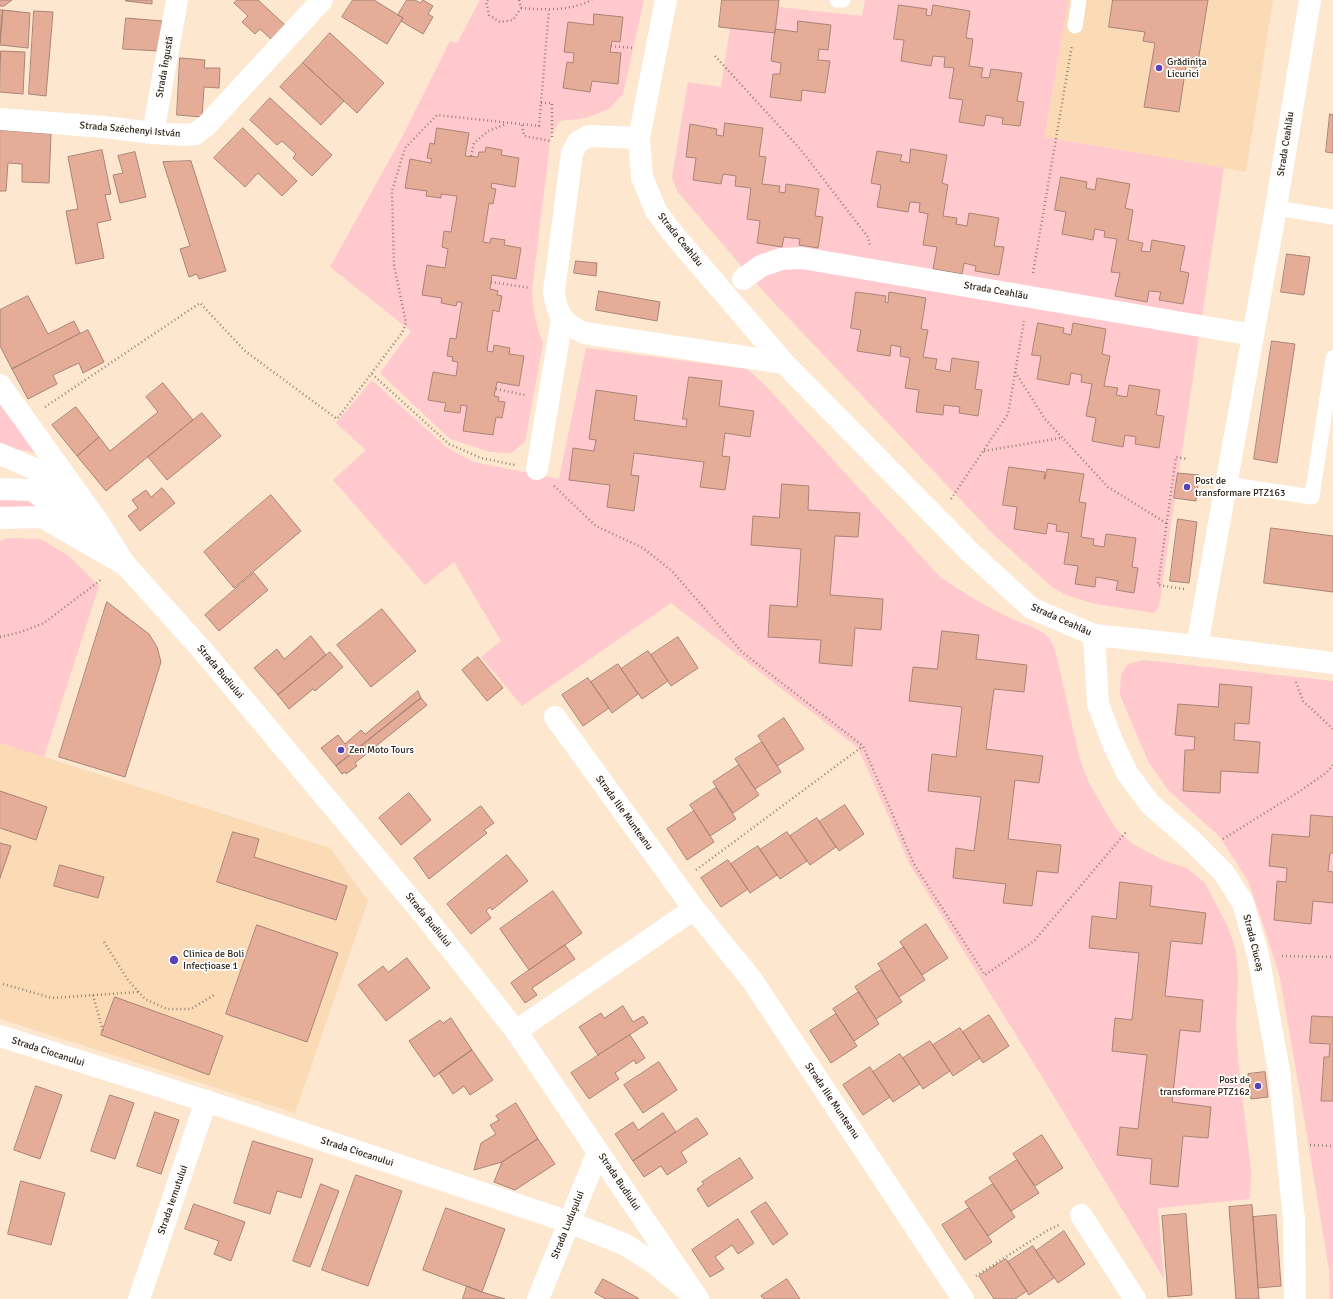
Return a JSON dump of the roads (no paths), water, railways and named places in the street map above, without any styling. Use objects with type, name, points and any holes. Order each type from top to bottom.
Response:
[{"type":"street","name":"Strada Îngustă","points":[[153,133],[176,0]]},
{"type":"street","name":"Strada Széchenyi István","points":[[0,119],[104,127],[153,133],[185,135],[195,134],[206,126],[322,0]]},
{"type":"street","name":"Strada Ceahlău","points":[[666,0],[639,138],[642,177],[656,211],[674,235],[784,363],[971,553],[1031,608],[1094,636],[1197,646],[1333,663]]},
{"type":"street","name":"Strada Ceahlău","points":[[1197,646],[1276,208],[1310,0]]},
{"type":"street","points":[[639,138],[589,136],[578,142],[572,153],[554,292],[556,307],[562,319],[572,328],[584,333],[784,363]]},
{"type":"street","name":"Strada Ceahlău","points":[[743,279],[761,266],[782,259],[802,258],[1253,335]]},
{"type":"street","points":[[537,469],[562,319]]},
{"type":"street","points":[[0,385],[98,522],[126,566]]},
{"type":"street","name":"Strada Budiului","points":[[0,454],[35,469],[73,504],[202,651],[404,890],[516,1031],[698,1299]]},
{"type":"street","name":"Strada Budiului","points":[[0,489],[32,490],[65,513],[126,566]]},
{"type":"street","points":[[0,518],[42,517],[126,566]]},
{"type":"street","name":"Strada Ciucaș","points":[[1094,636],[1098,704],[1112,741],[1127,773],[1150,804],[1192,841],[1224,873],[1243,903],[1258,955],[1279,1071],[1294,1220],[1295,1299]]},
{"type":"street","name":"Strada Ilie Munteanu","points":[[555,717],[676,885],[752,980],[960,1294]]},
{"type":"street","points":[[516,1031],[694,909]]},
{"type":"street","name":"Strada Ciocanului","points":[[0,1036],[206,1101],[569,1222],[626,1245],[657,1265],[698,1299]]},
{"type":"street","name":"Strada Iernutului","points":[[139,1299],[206,1101]]},
{"type":"street","name":"Strada Ludușului","points":[[538,1299],[598,1152]]},
{"type":"street","points":[[1081,1215],[1135,1299]]},
{"type":"lane","points":[[837,0],[843,0]]},
{"type":"lane","points":[[1076,26],[1079,0]]},
{"type":"lane","points":[[1276,208],[1333,217]]},
{"type":"lane","points":[[1226,484],[1312,497],[1333,358]]},
{"type":"place","name":"Grădinița Licurici","points":[[1159,68]]},
{"type":"place","name":"Post de transformare PTZ163","points":[[1187,487]]},
{"type":"place","name":"Zen Moto Tours","points":[[341,750]]},
{"type":"place","name":"Clinica de Boli Infecțioase 1","points":[[174,960]]},
{"type":"place","name":"Post de transformare PTZ162","points":[[1258,1086]]}]
